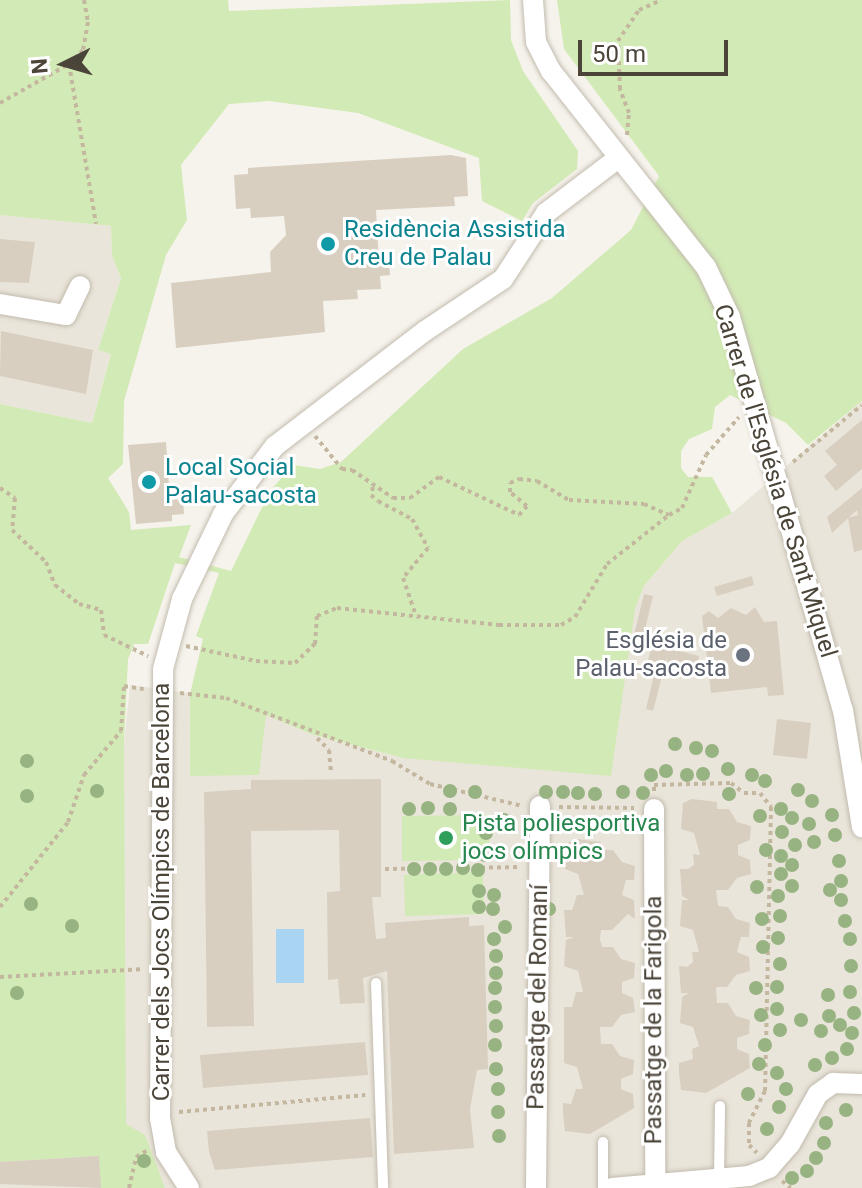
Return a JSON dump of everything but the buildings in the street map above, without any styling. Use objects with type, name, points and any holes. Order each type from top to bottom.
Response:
[{"type":"street","name":"Carrer de l'Església de Sant Miquel","points":[[533,0],[533,28],[546,61],[614,155],[706,267],[730,317],[843,710],[862,827]]},
{"type":"street","name":"Carrer dels Jocs Olímpics de Barcelona","points":[[189,1188],[164,1144],[160,1114],[163,691],[168,650],[182,599],[223,514],[275,446],[503,279],[546,213],[614,155]]},
{"type":"street","points":[[0,304],[66,315],[80,286]]},
{"type":"street","name":"Passatge del Romaní","points":[[536,1188],[540,806]]},
{"type":"street","name":"Passatge de la Farigola","points":[[654,809],[655,1184]]},
{"type":"street","points":[[612,1188],[719,1179],[769,1168],[790,1144],[818,1094],[833,1083],[862,1084]]},
{"type":"lane","points":[[376,983],[383,1188]]},
{"type":"lane","points":[[719,1179],[720,1106]]},
{"type":"lane","points":[[603,1142],[603,1188]]},
{"type":"path","points":[[0,103],[69,64],[83,50],[88,22],[84,0]]},
{"type":"path","points":[[614,155],[628,133],[629,113],[620,89],[618,41],[639,10],[661,0]]},
{"type":"path","points":[[69,64],[96,224]]},
{"type":"path","points":[[0,488],[15,498],[12,530],[46,562],[55,585],[79,604],[101,610],[104,635],[117,637],[132,652],[168,650],[295,663],[315,644],[317,616],[328,610],[561,625],[575,617],[607,564],[682,508],[706,455],[727,436],[753,395]]},
{"type":"path","points":[[777,476],[862,405]]},
{"type":"path","points":[[304,424],[342,469],[352,470],[373,487],[403,500],[439,477],[519,515],[527,506],[510,492],[510,483],[519,479],[537,481],[569,500],[644,504],[669,515]]},
{"type":"path","points":[[373,487],[371,495],[378,501],[412,519],[428,548],[403,578],[417,616]]},
{"type":"path","points":[[0,907],[68,822],[84,775],[121,731],[124,686],[226,698],[311,734],[392,761],[430,784],[540,806],[654,809],[654,785],[731,783],[744,793],[760,793],[771,807],[765,1091],[749,1123],[749,1145],[791,1188]]},
{"type":"path","points":[[311,734],[329,750],[331,774]]},
{"type":"path","points":[[385,869],[539,867]]},
{"type":"path","points":[[0,977],[161,968]]},
{"type":"path","points":[[160,1114],[379,1094]]},
{"type":"path","points":[[129,1188],[136,1157],[164,1144]]},
{"type":"shaded area","points":[[0,215],[111,226],[112,256],[121,278],[98,350],[111,353],[92,423],[0,404]]},
{"type":"shaded area","points":[[862,401],[862,1188],[0,1188],[0,751],[124,744],[130,685],[226,698],[311,734],[403,758],[635,609],[644,586],[682,541],[732,513]]},
{"type":"green space","points":[[0,0],[228,0],[229,11],[510,0],[511,40],[523,71],[578,151],[577,169],[533,203],[522,221],[482,201],[479,158],[358,113],[269,101],[229,104],[181,165],[187,220],[166,255],[124,401],[123,464],[108,478],[129,512],[131,530],[191,525],[179,557],[231,571],[270,491],[293,465],[320,469],[341,462],[463,349],[552,298],[631,230],[659,176],[564,49],[557,0],[862,0],[862,401],[808,445],[786,423],[730,395],[715,407],[712,429],[689,439],[681,451],[681,468],[688,477],[712,477],[732,513],[682,541],[644,586],[635,609],[611,776],[403,758],[311,734],[266,715],[259,775],[190,776],[190,694],[203,639],[196,636],[219,573],[175,563],[148,644],[134,644],[128,659],[124,744],[126,1124],[145,1135],[165,1188],[101,1188],[98,1156],[0,1162],[0,404],[92,423],[111,354],[98,350],[121,278],[112,256],[111,226],[0,215]]},
{"type":"green space","name":"Pista poliesportiva jocs olímpics","points":[[489,815],[489,860],[402,861],[402,816]]},
{"type":"green space","points":[[483,872],[484,914],[405,916],[404,875]]},
{"type":"water","points":[[276,929],[304,929],[304,983],[276,983]]},
{"type":"place","name":"Residència Assistida Creu de Palau","points":[[328,244]]},
{"type":"place","name":"Local Social Palau-sacosta","points":[[149,482]]},
{"type":"place","name":"Església de Palau-sacosta","points":[[743,655]]},
{"type":"place","name":"Pista poliesportiva jocs olímpics","points":[[446,838]]}]
